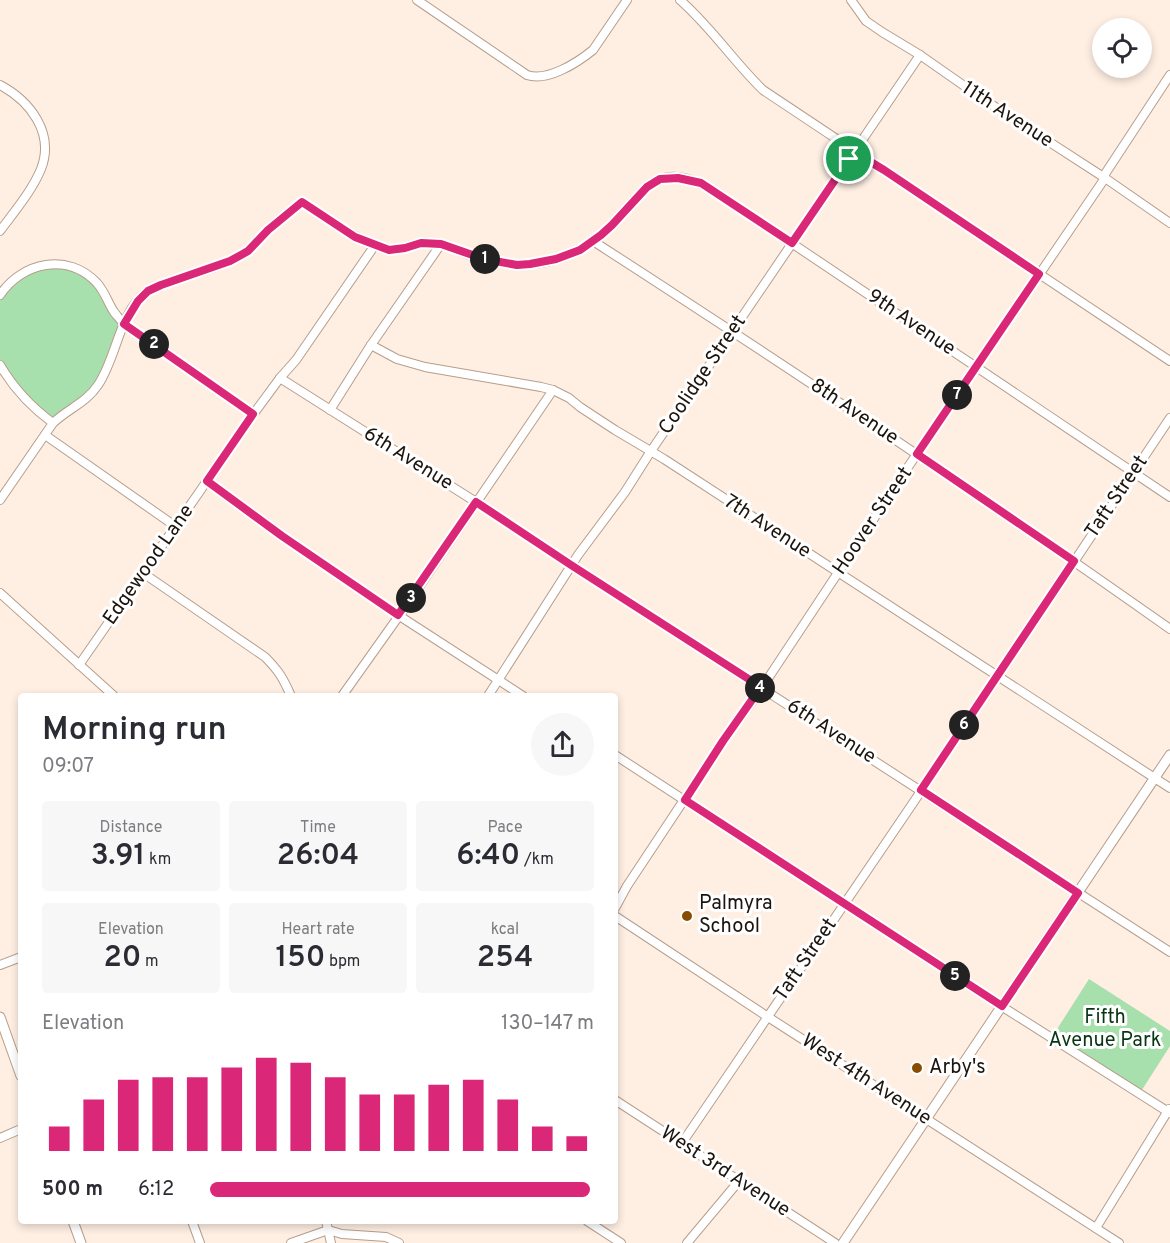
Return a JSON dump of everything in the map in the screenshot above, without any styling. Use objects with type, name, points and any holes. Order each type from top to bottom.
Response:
[{"type":"main road","points":[[843,1243],[1170,755]]},
{"type":"main road","points":[[0,1017],[18,1068]]},
{"type":"main road","points":[[74,1224],[81,1243]]},
{"type":"street","points":[[417,0],[526,75],[539,78],[552,74],[593,50],[627,0]]},
{"type":"street","points":[[681,0],[744,72],[763,90],[1170,362]]},
{"type":"street","name":"11th Avenue","points":[[851,0],[866,21],[1170,223]]},
{"type":"street","name":"Coolidge Street","points":[[490,693],[571,565],[625,492],[920,55]]},
{"type":"street","name":"Hoover Street","points":[[618,902],[723,741],[1104,178],[1170,75]]},
{"type":"street","points":[[0,85],[16,95],[34,113],[43,133],[45,148],[41,169],[0,231]]},
{"type":"street","name":"9th Avenue","points":[[593,241],[612,225],[647,187],[660,179],[678,178],[701,183],[1170,496]]},
{"type":"street","points":[[0,500],[53,423],[87,399],[94,391],[104,375],[124,324],[138,301],[148,291],[230,261],[248,251],[268,230],[302,202],[355,237],[389,250],[421,243],[441,244],[471,255],[517,265],[556,259],[580,250],[593,241]]},
{"type":"street","name":"8th Avenue","points":[[593,241],[917,454],[1170,629]]},
{"type":"street","points":[[330,410],[371,345],[441,244]]},
{"type":"street","name":"Edgewood Lane","points":[[79,665],[253,414],[296,360],[375,245]]},
{"type":"street","points":[[1,292],[13,280],[31,268],[47,264],[64,265],[82,272],[99,285],[124,324],[253,414]]},
{"type":"street","name":"7th Avenue","points":[[371,345],[397,359],[425,367],[541,387],[569,398],[615,430],[1170,788]]},
{"type":"street","points":[[0,365],[27,402],[53,423]]},
{"type":"street","name":"6th Avenue","points":[[280,378],[476,502],[1170,952]]},
{"type":"street","points":[[344,693],[553,390]]},
{"type":"street","name":"Taft Street","points":[[682,1143],[1170,418]]},
{"type":"street","points":[[45,435],[175,526]]},
{"type":"street","points":[[207,481],[282,536],[398,615],[518,693]]},
{"type":"street","points":[[143,573],[265,657],[278,670],[290,693]]},
{"type":"street","points":[[0,593],[111,693]]},
{"type":"street","points":[[618,757],[1002,1006],[1169,1111],[1096,1228]]},
{"type":"street","name":"West 4th Avenue","points":[[618,918],[1119,1243]]},
{"type":"street","points":[[0,965],[18,958]]},
{"type":"street","name":"West 3rd Avenue","points":[[618,1102],[835,1243]]},
{"type":"street","points":[[0,1138],[18,1130]]},
{"type":"street","points":[[687,1243],[739,1181]]},
{"type":"street","points":[[193,1224],[200,1243]]},
{"type":"street","points":[[327,1224],[331,1243]]},
{"type":"street","points":[[592,1224],[621,1243]]},
{"type":"street","points":[[291,1243],[328,1230],[386,1237],[399,1243]]},
{"type":"green space","points":[[64,266],[92,279],[122,323],[99,383],[53,422],[40,413],[0,364],[0,296],[31,269]]},
{"type":"green space","name":"Fifth Avenue Park","points":[[1089,979],[1170,1031],[1170,1046],[1140,1093],[1052,1037]]},
{"type":"place","name":"Palmyra School","points":[[687,916]]},
{"type":"place","name":"Arby's","points":[[917,1068]]},
{"type":"route","points":[[854,152],[884,170],[1039,274],[917,454],[1074,561],[921,790],[1078,893],[1002,1006],[685,800],[761,687],[476,502],[398,615],[282,536],[207,481],[253,414],[124,324],[131,310],[148,291],[230,261],[248,251],[268,230],[302,202],[355,237],[389,250],[421,243],[441,244],[484,259],[517,265],[530,264],[556,259],[580,250],[612,225],[653,182],[668,177],[701,183],[792,243],[849,159],[854,152]]}]
